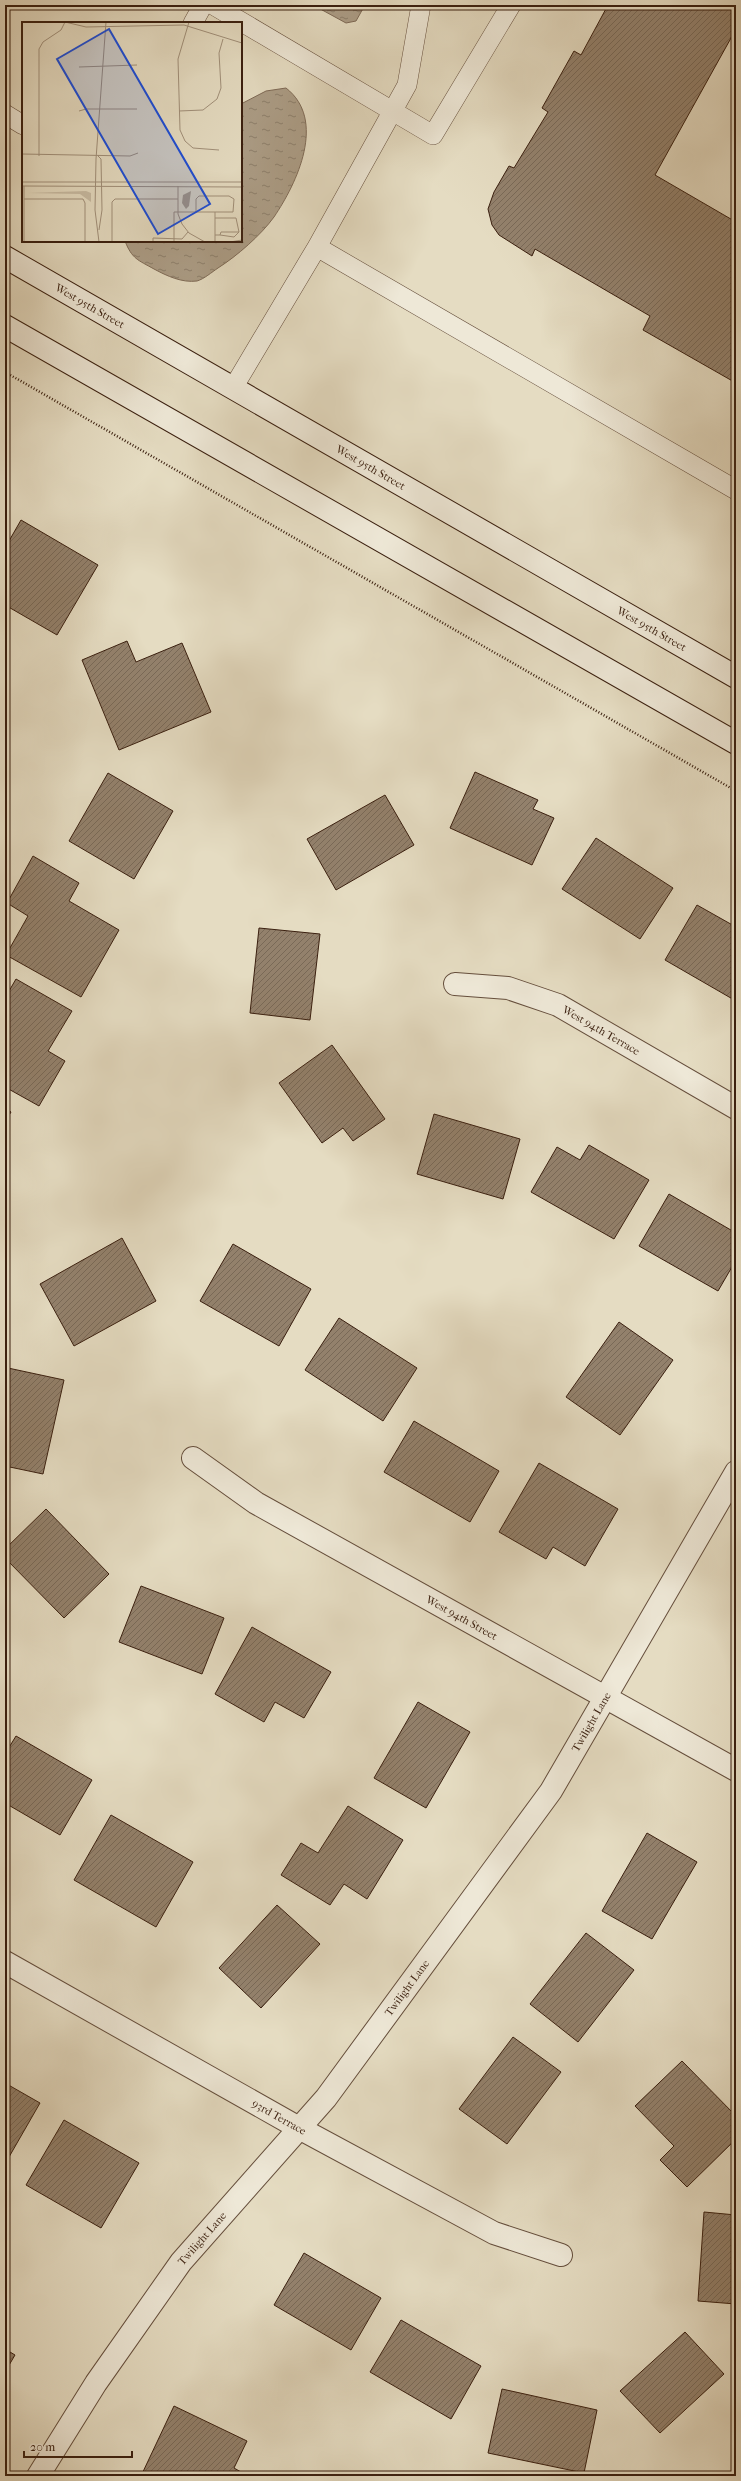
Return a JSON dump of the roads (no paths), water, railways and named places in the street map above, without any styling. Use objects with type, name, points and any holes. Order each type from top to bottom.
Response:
[{"type":"street","name":"West 95th Street","points":[[5,257],[736,677]]},
{"type":"street","points":[[5,326],[736,743]]},
{"type":"street","name":"West 94th Terrace","points":[[456,984],[508,988],[558,1005],[736,1108]]},
{"type":"street","name":"West 94th Street","points":[[193,1458],[256,1503],[736,1770]]},
{"type":"street","name":"Twilight Lane","points":[[38,2476],[96,2383],[181,2262],[326,2098],[551,1791],[736,1472]]},
{"type":"street","name":"93rd Terrace","points":[[5,1962],[299,2128],[494,2234],[561,2255]]},
{"type":"lane","points":[[194,22],[203,5]]},
{"type":"lane","points":[[213,5],[433,135],[511,5]]},
{"type":"lane","points":[[233,388],[317,247],[407,85],[421,5]]},
{"type":"lane","points":[[5,114],[22,124]]},
{"type":"lane","points":[[317,247],[736,490]]},
{"type":"water","points":[[313,5],[365,5],[356,21],[346,23]]},
{"type":"water","points":[[286,88],[298,101],[305,117],[306,134],[304,152],[299,170],[283,203],[269,224],[256,238],[233,258],[197,281],[180,280],[169,276],[136,258],[130,252],[126,242],[242,242],[242,103],[266,91]]}]
